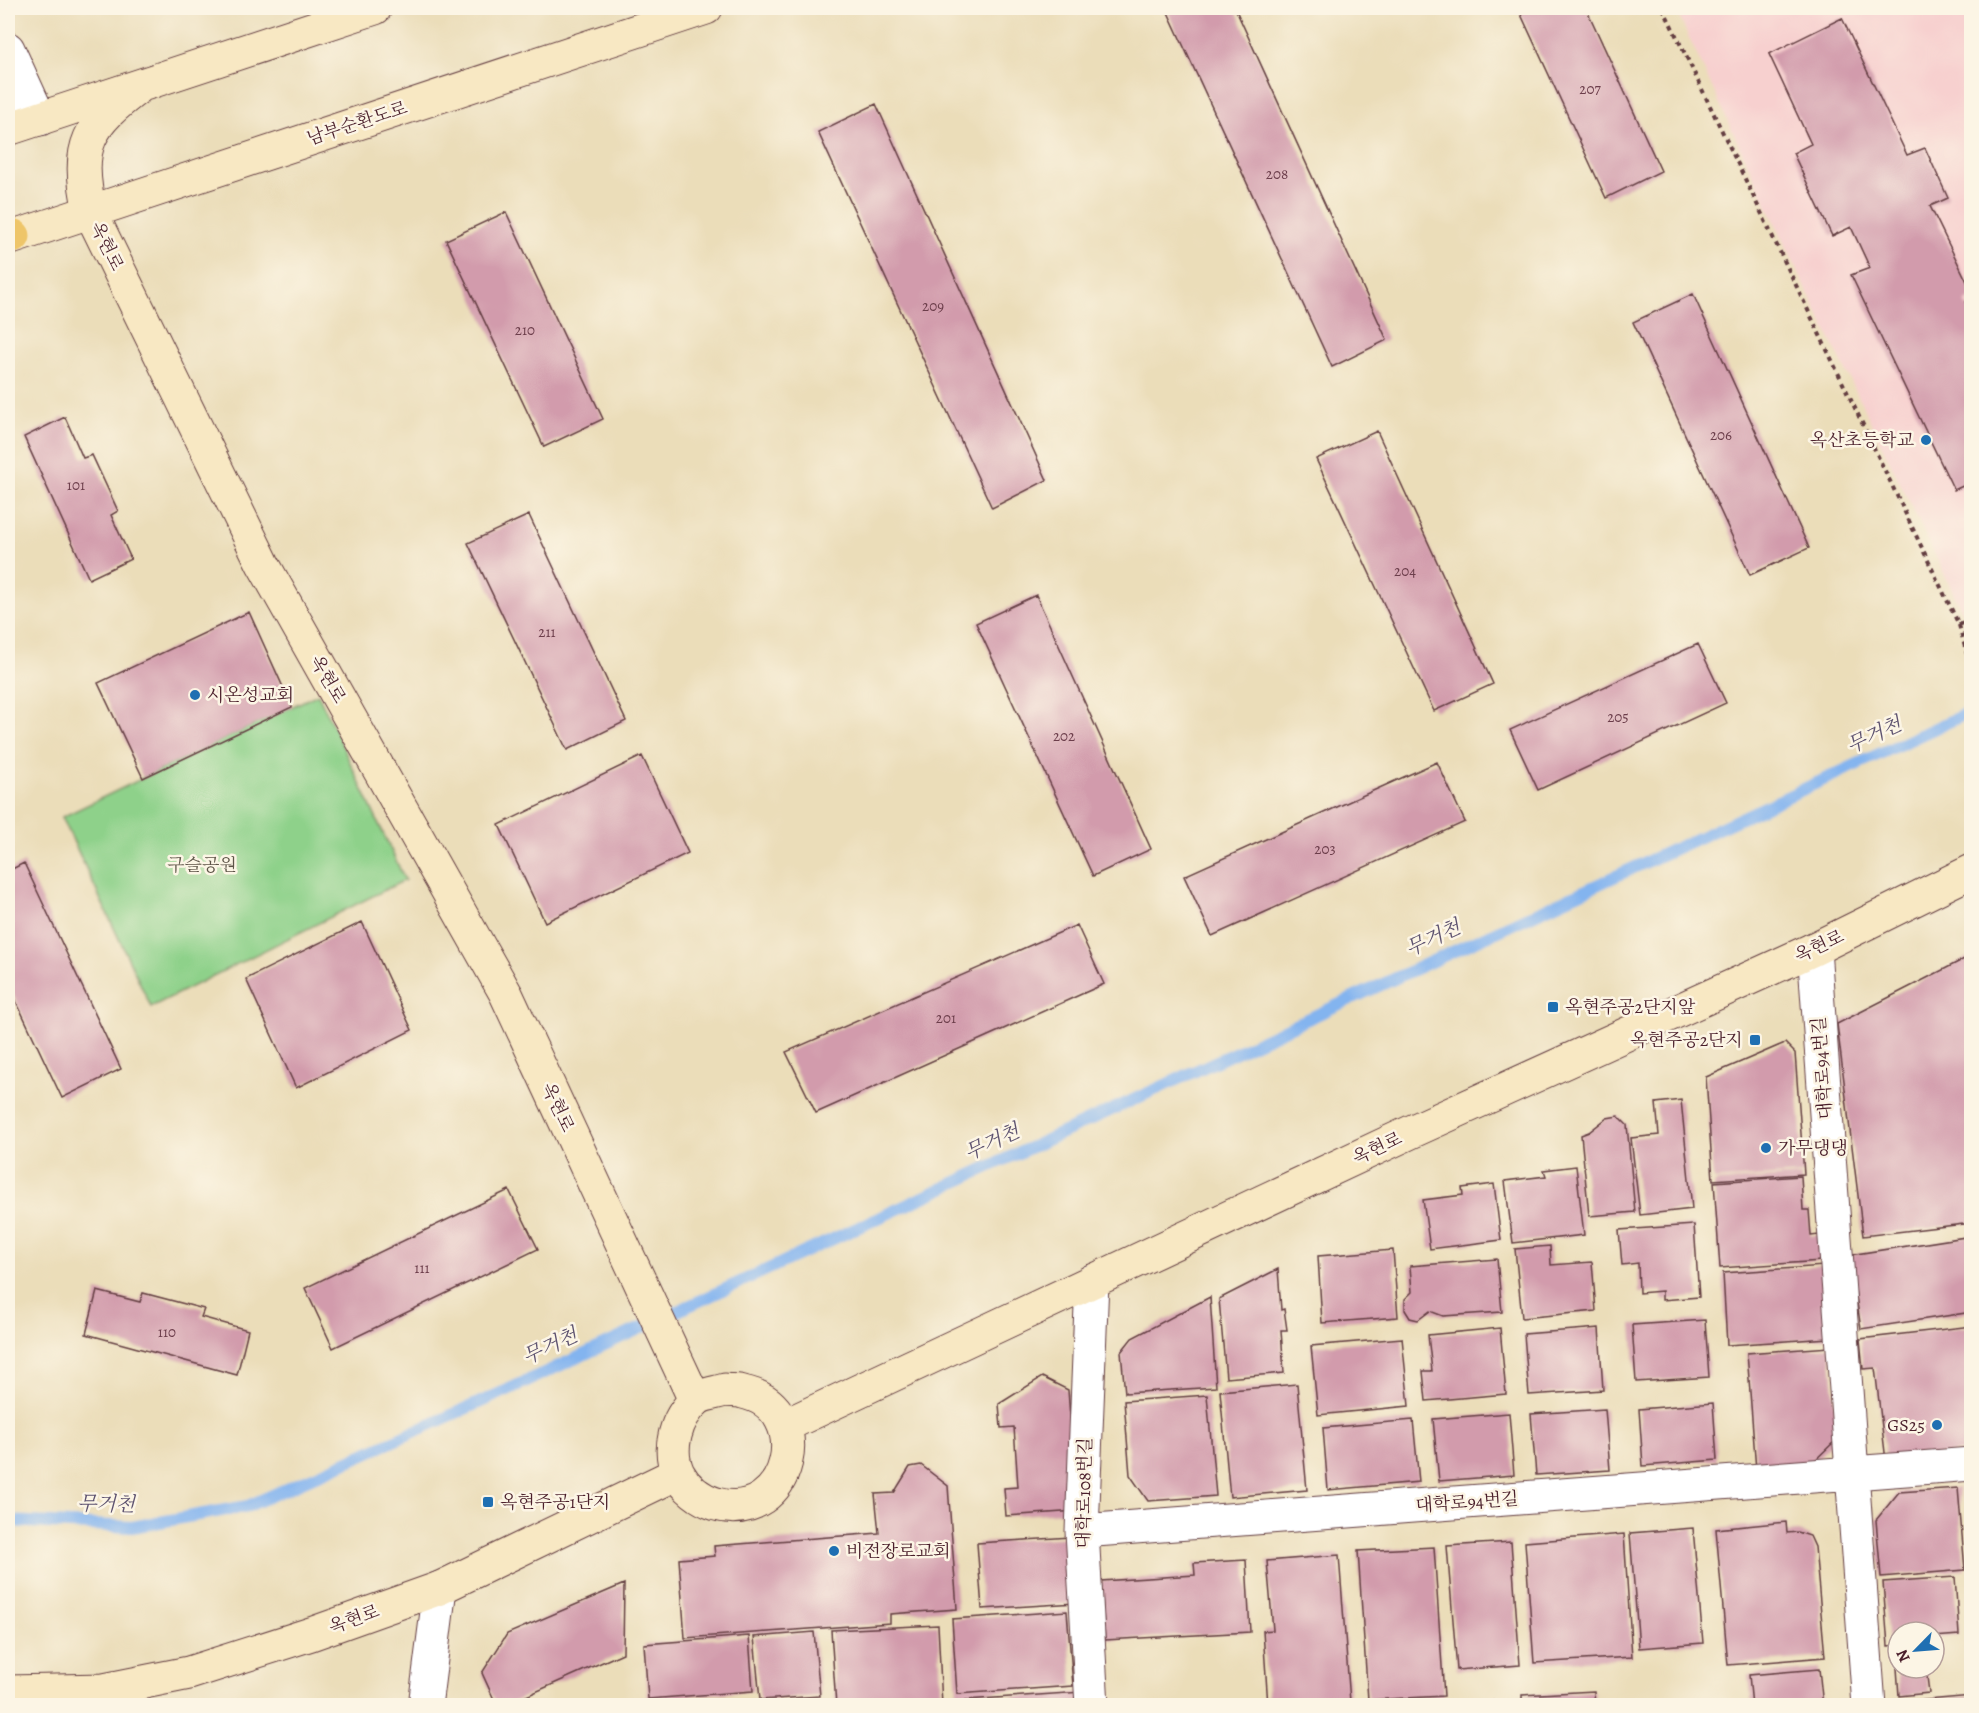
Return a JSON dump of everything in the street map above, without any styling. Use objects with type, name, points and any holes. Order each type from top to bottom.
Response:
[{"type":"main road","points":[[8,129],[375,8]]},
{"type":"main road","name":"남부순환도로","points":[[10,238],[706,8]]},
{"type":"main road","name":"옥현로","points":[[140,86],[113,106],[92,131],[83,161],[84,186],[90,211],[263,564],[506,994],[695,1400]]},
{"type":"main road","name":"옥현로","points":[[784,1426],[1413,1131],[1814,949],[1971,872]]},
{"type":"main road","points":[[725,1390],[743,1392],[760,1398],[775,1410],[784,1426],[789,1445],[787,1465],[778,1483],[763,1497],[745,1505],[725,1506],[706,1501],[690,1489],[678,1473],[673,1455],[674,1437],[681,1420],[695,1400],[725,1390]]},
{"type":"main road","name":"옥현로","points":[[8,1692],[104,1690],[189,1673],[311,1634],[440,1588],[678,1473]]},
{"type":"street","points":[[8,50],[40,119]]},
{"type":"street","name":"대학로94번길","points":[[1814,949],[1869,1706]]},
{"type":"street","name":"대학로108번길","points":[[1092,1281],[1082,1531],[1092,1706]]},
{"type":"street","points":[[1852,1473],[1971,1464]]},
{"type":"street","name":"대학로94번길","points":[[1082,1531],[1852,1473]]},
{"type":"street","points":[[425,1706],[440,1588]]},
{"type":"path","points":[[1663,8],[1959,625],[1971,673]]},
{"type":"path","points":[[1959,625],[1971,619]]},
{"type":"shaded area","name":"옥산초등학교","points":[[1682,8],[1971,8],[1971,609],[1963,613],[1798,272],[1676,10]]},
{"type":"green space","name":"구슬공원","points":[[318,694],[405,880],[151,1007],[62,817]]},
{"type":"building","points":[[1166,8],[1235,8],[1387,340],[1332,367]]},
{"type":"building","points":[[1518,8],[1586,8],[1661,171],[1606,198]]},
{"type":"building","points":[[1842,18],[1907,155],[1925,148],[1948,198],[1930,206],[1972,292],[1972,298],[1965,302],[1972,315],[1972,482],[1954,490],[1851,275],[1870,268],[1851,227],[1832,236],[1793,153],[1811,144],[1769,54]]},
{"type":"building","points":[[876,104],[1047,480],[992,508],[818,132]]},
{"type":"building","points":[[506,212],[603,419],[544,447],[446,240]]},
{"type":"building","points":[[1693,294],[1809,548],[1750,575],[1633,322]]},
{"type":"building","points":[[65,417],[83,458],[92,455],[118,511],[111,515],[131,559],[89,579],[24,437]]},
{"type":"building","points":[[1377,431],[1493,684],[1434,711],[1316,459]]},
{"type":"building","points":[[529,515],[626,721],[567,750],[468,543]]},
{"type":"building","points":[[1036,595],[1151,849],[1093,876],[976,623]]},
{"type":"building","name":"시온성교회","points":[[249,612],[292,707],[143,778],[98,683]]},
{"type":"building","points":[[1698,644],[1726,703],[1538,790],[1510,730]]},
{"type":"building","points":[[642,756],[688,853],[545,922],[499,825]]},
{"type":"building","points":[[1437,762],[1465,822],[1212,936],[1184,876]]},
{"type":"building","points":[[24,863],[121,1069],[62,1098],[8,984],[8,871]]},
{"type":"building","points":[[362,922],[412,1030],[296,1088],[246,979]]},
{"type":"building","points":[[1077,925],[1104,984],[816,1113],[786,1052]]},
{"type":"building","points":[[1972,955],[1972,1223],[1863,1236],[1837,1024]]},
{"type":"building","points":[[1785,1043],[1795,1053],[1804,1174],[1713,1180],[1706,1077]]},
{"type":"building","points":[[1681,1100],[1692,1209],[1640,1215],[1631,1138],[1659,1135],[1656,1103]]},
{"type":"building","points":[[1618,1116],[1627,1125],[1635,1212],[1589,1216],[1581,1135],[1589,1132],[1607,1118]]},
{"type":"building","points":[[1576,1166],[1584,1235],[1513,1243],[1505,1181],[1546,1176],[1544,1170]]},
{"type":"building","points":[[1801,1176],[1803,1210],[1809,1210],[1811,1236],[1819,1235],[1821,1261],[1720,1268],[1714,1182]]},
{"type":"building","points":[[1494,1184],[1501,1240],[1430,1249],[1423,1200],[1463,1195],[1462,1188]]},
{"type":"building","points":[[509,1190],[538,1249],[333,1348],[305,1288]]},
{"type":"building","points":[[1694,1225],[1699,1297],[1662,1300],[1662,1291],[1639,1293],[1638,1263],[1622,1265],[1619,1230]]},
{"type":"building","points":[[1972,1236],[1972,1312],[1861,1329],[1850,1255]]},
{"type":"building","points":[[1550,1246],[1551,1265],[1592,1262],[1596,1311],[1522,1318],[1515,1249]]},
{"type":"building","points":[[1393,1250],[1398,1317],[1322,1323],[1318,1256]]},
{"type":"building","points":[[1497,1259],[1502,1312],[1443,1316],[1430,1311],[1418,1320],[1410,1318],[1405,1310],[1405,1299],[1412,1292],[1410,1266]]},
{"type":"building","points":[[1824,1266],[1829,1338],[1727,1345],[1723,1273]]},
{"type":"building","points":[[1278,1269],[1281,1310],[1284,1309],[1287,1330],[1281,1330],[1284,1373],[1226,1378],[1219,1299]]},
{"type":"building","points":[[97,1291],[140,1302],[143,1293],[204,1309],[201,1317],[248,1330],[237,1375],[86,1334]]},
{"type":"building","points":[[1210,1297],[1216,1387],[1125,1393],[1121,1352],[1132,1338]]},
{"type":"building","points":[[1705,1320],[1709,1377],[1636,1382],[1632,1325]]},
{"type":"building","points":[[1972,1326],[1972,1451],[1886,1461],[1875,1368],[1863,1369],[1860,1339]]},
{"type":"building","points":[[1500,1328],[1506,1394],[1426,1401],[1423,1371],[1432,1371],[1428,1335]]},
{"type":"building","points":[[1599,1328],[1603,1390],[1529,1395],[1524,1334]]},
{"type":"building","points":[[1402,1338],[1409,1406],[1318,1415],[1311,1346]]},
{"type":"building","points":[[1830,1347],[1838,1438],[1809,1466],[1756,1470],[1747,1353]]},
{"type":"building","points":[[1042,1377],[1068,1390],[1077,1511],[1006,1516],[1004,1488],[1018,1487],[1014,1427],[1001,1428],[999,1404]]},
{"type":"building","points":[[1297,1384],[1307,1490],[1230,1497],[1220,1391]]},
{"type":"building","points":[[1207,1395],[1216,1496],[1148,1501],[1130,1475],[1124,1401]]},
{"type":"building","points":[[1713,1403],[1717,1460],[1643,1466],[1639,1409]]},
{"type":"building","points":[[1605,1409],[1610,1470],[1536,1475],[1531,1414]]},
{"type":"building","points":[[1509,1413],[1514,1475],[1439,1481],[1433,1419]]},
{"type":"building","points":[[1413,1420],[1419,1482],[1328,1490],[1323,1428]]},
{"type":"building","name":"비전장로교회","points":[[921,1465],[948,1486],[957,1609],[890,1614],[890,1623],[685,1638],[679,1559],[715,1556],[714,1546],[879,1533],[875,1494],[894,1493],[910,1467]]},
{"type":"building","points":[[1958,1488],[1965,1570],[1881,1577],[1876,1520],[1899,1492]]},
{"type":"building","points":[[1786,1522],[1787,1533],[1798,1532],[1810,1536],[1815,1547],[1825,1657],[1728,1665],[1716,1529]]},
{"type":"building","points":[[1693,1528],[1703,1643],[1639,1648],[1630,1533]]},
{"type":"building","points":[[1624,1534],[1632,1657],[1534,1663],[1525,1542]]},
{"type":"building","points":[[1071,1537],[1076,1603],[982,1609],[977,1543]]},
{"type":"building","points":[[1511,1542],[1520,1665],[1457,1670],[1447,1546]]},
{"type":"building","points":[[1434,1547],[1444,1696],[1368,1700],[1358,1551]]},
{"type":"building","points":[[1339,1555],[1350,1702],[1268,1706],[1263,1631],[1273,1630],[1267,1561]]},
{"type":"building","points":[[1246,1560],[1250,1632],[1105,1640],[1101,1581],[1195,1575],[1194,1563]]},
{"type":"building","points":[[1955,1577],[1959,1635],[1946,1636],[1946,1620],[1886,1620],[1883,1582]]},
{"type":"building","points":[[624,1584],[623,1653],[504,1706],[497,1706],[482,1673],[507,1634]]},
{"type":"building","points":[[1067,1611],[1073,1686],[957,1694],[952,1619]]},
{"type":"building","points":[[938,1625],[942,1706],[836,1706],[831,1630]]},
{"type":"building","points":[[814,1632],[820,1696],[760,1700],[754,1637]]},
{"type":"building","points":[[749,1636],[753,1691],[648,1699],[644,1644]]},
{"type":"building","points":[[1819,1669],[1823,1706],[1752,1706],[1749,1675]]},
{"type":"building","points":[[1898,1680],[1927,1680],[1929,1693],[1899,1696]]},
{"type":"building","points":[[1594,1691],[1595,1706],[1522,1706],[1522,1695]]},
{"type":"building","points":[[1082,1692],[1083,1706],[967,1706],[966,1700]]},
{"type":"building","points":[[1972,1696],[1972,1706],[1905,1706],[1905,1702]]},
{"type":"building","points":[[1502,1700],[1502,1706],[1446,1706],[1446,1704]]},
{"type":"waterway","name":"무거천","points":[[8,1521],[132,1527],[248,1506],[503,1392],[1972,711]]},
{"type":"place","name":"옥산초등학교","points":[[1926,440]]},
{"type":"place","name":"시온성교회","points":[[195,695]]},
{"type":"place","name":"옥현주공2단지앞","points":[[1553,1007]]},
{"type":"place","name":"옥현주공2단지","points":[[1755,1040]]},
{"type":"place","name":"가무댕댕","points":[[1766,1148]]},
{"type":"place","name":"GS25","points":[[1937,1425]]},
{"type":"place","name":"옥현주공1단지","points":[[488,1502]]},
{"type":"place","name":"비전장로교회","points":[[834,1551]]}]
